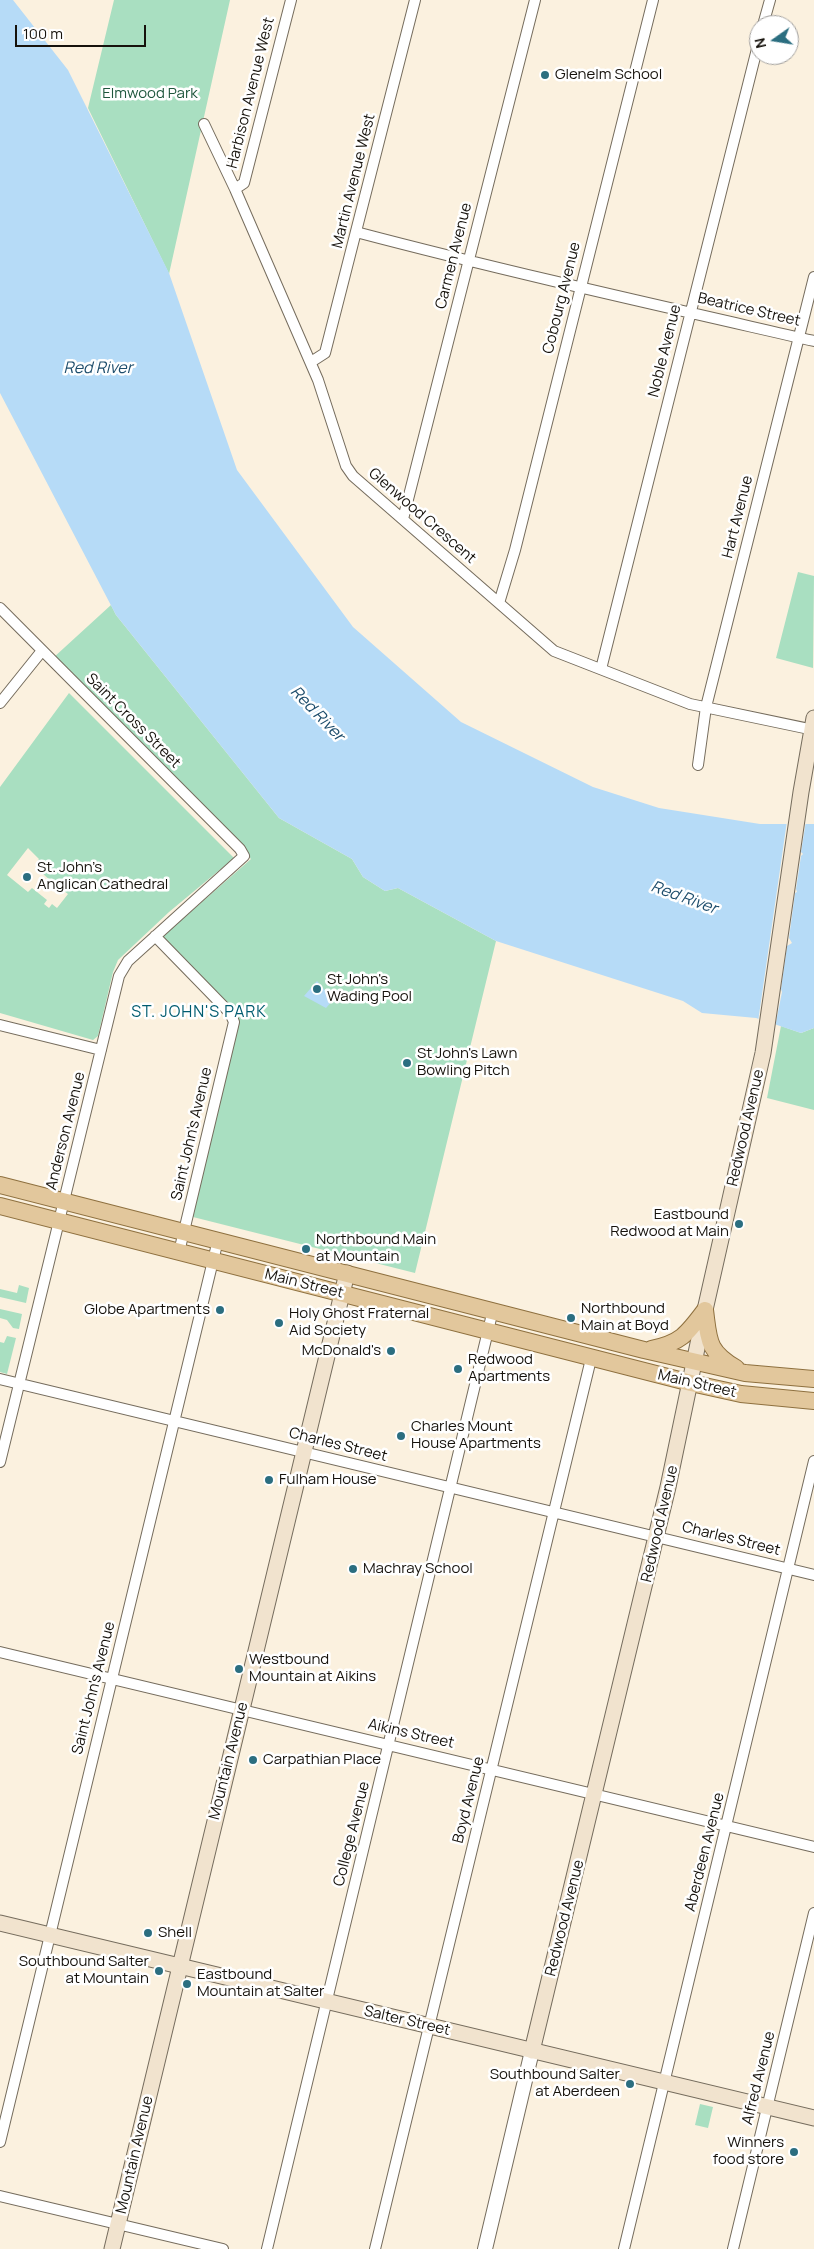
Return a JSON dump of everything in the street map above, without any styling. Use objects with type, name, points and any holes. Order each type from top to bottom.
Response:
[{"type":"main road","name":"Redwood Avenue","points":[[532,2051],[657,1537],[705,1310],[763,1053],[801,792],[813,726]]},
{"type":"main road","name":"Main Street","points":[[0,1185],[644,1350],[745,1373],[814,1379]]},
{"type":"main road","name":"Main Street","points":[[0,1206],[213,1262],[489,1331],[591,1359],[691,1383],[741,1394],[814,1401]]},
{"type":"main road","name":"Mountain Avenue","points":[[112,2249],[347,1273]]},
{"type":"main road","points":[[644,1350],[678,1341],[689,1331],[705,1310]]},
{"type":"main road","points":[[705,1310],[710,1341],[715,1353],[745,1373]]},
{"type":"main road","name":"Salter Street","points":[[0,1923],[327,2003],[814,2118]]},
{"type":"street","name":"Harbison Avenue West","points":[[235,189],[244,183],[291,0]]},
{"type":"street","name":"Martin Avenue West","points":[[311,362],[324,353],[415,0]]},
{"type":"street","name":"Carmen Avenue","points":[[403,519],[535,0]]},
{"type":"street","name":"Cobourg Avenue","points":[[499,603],[515,550],[653,0]]},
{"type":"street","points":[[766,15],[770,0]]},
{"type":"street","name":"Noble Avenue","points":[[601,669],[753,65]]},
{"type":"street","name":"Glenwood Crescent","points":[[204,124],[235,189],[311,362],[346,466],[353,476],[554,651],[690,704],[813,726]]},
{"type":"street","name":"Beatrice Street","points":[[356,232],[468,262],[814,341]]},
{"type":"street","name":"Hart Avenue","points":[[698,765],[706,707],[814,277]]},
{"type":"street","name":"Saint Cross Street","points":[[0,608],[41,652],[244,856]]},
{"type":"street","points":[[0,703],[41,652]]},
{"type":"street","name":"Anderson Avenue","points":[[0,1462],[119,976],[128,961],[244,856]]},
{"type":"street","name":"Saint John's Avenue","points":[[155,936],[230,1013],[234,1022],[180,1252]]},
{"type":"street","points":[[0,1025],[101,1050]]},
{"type":"street","name":"Saint John's Avenue","points":[[0,2142],[218,1240]]},
{"type":"street","name":"College Avenue","points":[[267,2249],[493,1310]]},
{"type":"street","name":"Boyd Avenue","points":[[375,2249],[591,1359]]},
{"type":"street","name":"Charles Street","points":[[0,1379],[814,1575]]},
{"type":"street","name":"Aberdeen Avenue","points":[[624,2249],[814,1461]]},
{"type":"street","name":"Aikins Street","points":[[0,1652],[112,1677],[814,1846]]},
{"type":"street","name":"Alfred Avenue","points":[[733,2249],[814,1913]]},
{"type":"street","name":"Redwood Avenue","points":[[485,2249],[532,2051]]},
{"type":"street","points":[[0,2196],[222,2249]]},
{"type":"green space","name":"Elmwood Park","points":[[114,0],[230,0],[169,274],[88,108]]},
{"type":"green space","points":[[798,572],[814,576],[813,668],[776,658]]},
{"type":"green space","points":[[111,605],[116,615],[279,818],[352,859],[363,877],[385,891],[398,888],[496,941],[415,1273],[193,1217],[239,1021],[162,937],[251,859],[53,658]]},
{"type":"green space","points":[[69,693],[234,858],[169,912],[118,960],[113,972],[98,1036],[93,1040],[0,1013],[0,787]],"holes":[[[28,848],[39,859],[37,862],[47,869],[43,874],[57,886],[63,879],[69,884],[64,891],[68,894],[57,908],[52,904],[49,908],[44,904],[47,900],[32,888],[28,892],[7,875]]]},
{"type":"green space","points":[[781,1026],[801,1033],[814,1028],[814,1110],[767,1098]]},
{"type":"green space","points":[[19,1285],[29,1288],[26,1303],[0,1297],[0,1289],[17,1293]]},
{"type":"green space","points":[[0,1309],[22,1314],[19,1329],[13,1328],[7,1320],[0,1318]]},
{"type":"green space","points":[[7,1336],[16,1338],[7,1374],[0,1372],[0,1342],[4,1343]]},
{"type":"green space","points":[[700,2104],[713,2107],[708,2128],[695,2125]]},
{"type":"water","name":"Red River","points":[[0,0],[13,0],[68,70],[169,273],[237,470],[353,627],[461,722],[593,787],[659,808],[760,824],[814,824],[814,1028],[801,1033],[756,1018],[702,1013],[683,1001],[496,941],[398,888],[385,891],[363,877],[352,859],[279,818],[116,615],[0,393]]},
{"type":"water","name":"St John's Wading Pool","points":[[317,981],[333,1000],[326,1008],[304,996]]},
{"type":"pier","points":[[787,821],[806,821],[801,852],[803,854],[801,856],[789,938],[792,943],[787,946],[782,992],[775,1027],[758,1022]]},
{"type":"place","name":"Glenelm School","points":[[545,75]]},
{"type":"place","name":"St. John’s Anglican Cathedral","points":[[27,877]]},
{"type":"place","name":"St John's Wading Pool","points":[[317,989]]},
{"type":"place","name":"St John's Lawn Bowling Pitch","points":[[407,1063]]},
{"type":"place","name":"Eastbound Redwood at Main","points":[[739,1224]]},
{"type":"place","name":"Northbound Main at Mountain","points":[[306,1249]]},
{"type":"place","name":"Globe Apartments","points":[[220,1310]]},
{"type":"place","name":"Northbound Main at Boyd","points":[[571,1318]]},
{"type":"place","name":"Holy Ghost Fraternal Aid Society","points":[[279,1323]]},
{"type":"place","name":"McDonald's","points":[[391,1351]]},
{"type":"place","name":"Redwood Apartments","points":[[458,1369]]},
{"type":"place","name":"Charles Mount House Apartments","points":[[401,1436]]},
{"type":"place","name":"Fulham House","points":[[269,1480]]},
{"type":"place","name":"Machray School","points":[[353,1569]]},
{"type":"place","name":"Westbound Mountain at Aikins","points":[[239,1669]]},
{"type":"place","name":"Carpathian Place","points":[[253,1760]]},
{"type":"place","name":"Shell","points":[[148,1933]]},
{"type":"place","name":"Southbound Salter at Mountain","points":[[159,1971]]},
{"type":"place","name":"Eastbound Mountain at Salter","points":[[187,1984]]},
{"type":"place","name":"Southbound Salter at Aberdeen","points":[[630,2084]]},
{"type":"place","name":"Winners food store","points":[[794,2152]]},
{"type":"district","name":"ST. JOHN'S PARK","points":[[199,1013]]}]
